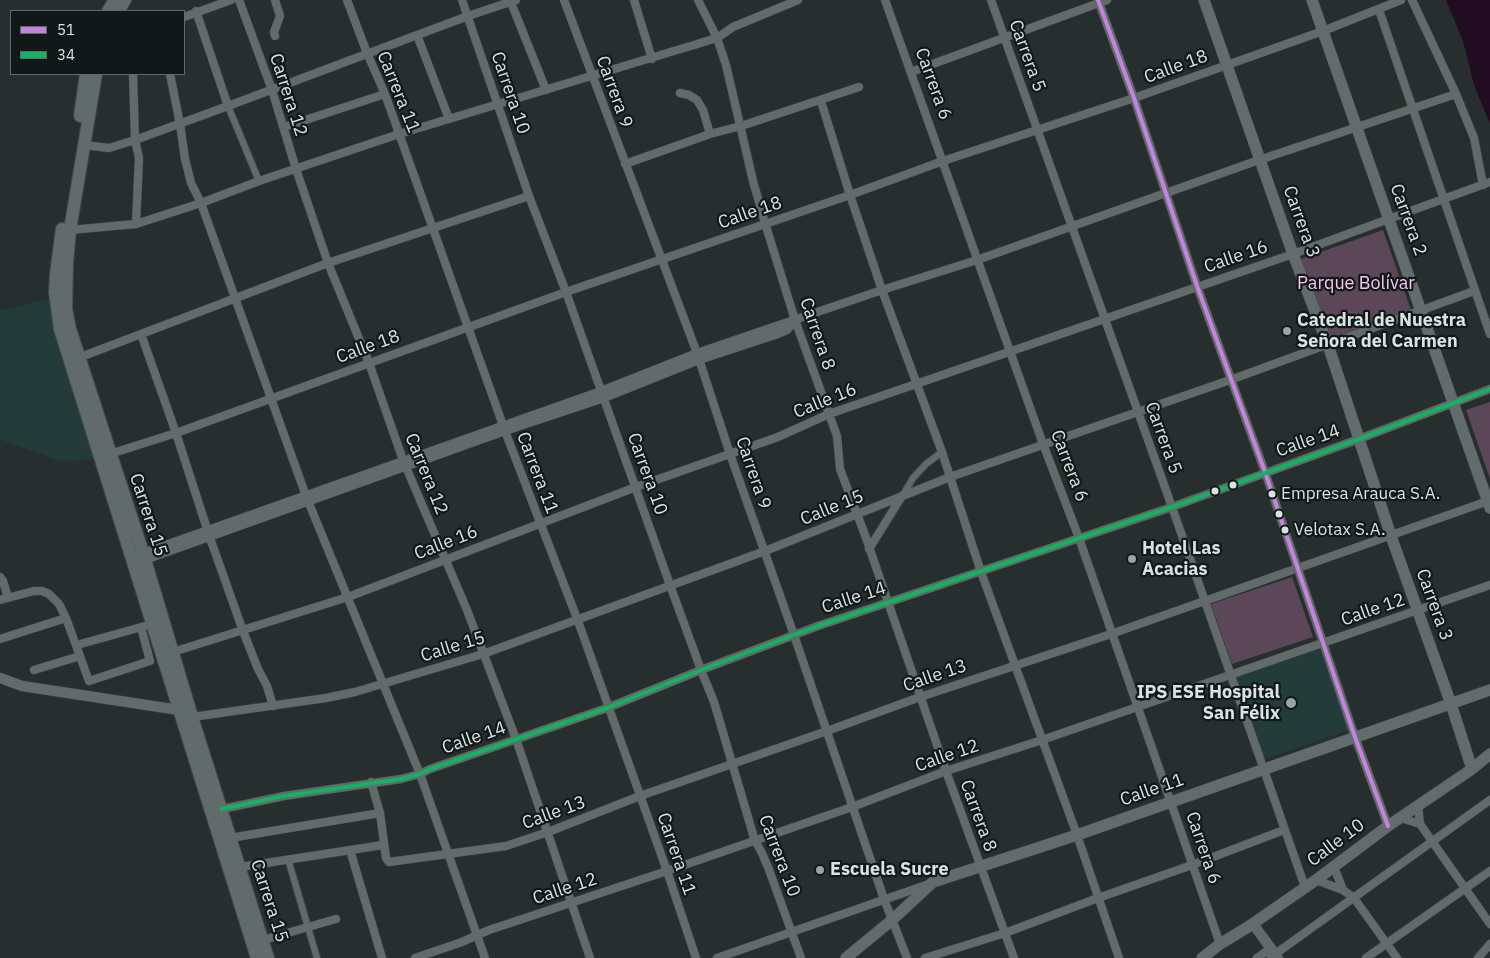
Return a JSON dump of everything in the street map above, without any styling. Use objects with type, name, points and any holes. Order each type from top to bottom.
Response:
[{"type":"main road","name":"Carrera 3","points":[[1204,0],[1293,254],[1328,345],[1391,536],[1452,704],[1472,769]]},
{"type":"main road","name":"Carrera 2","points":[[1312,0],[1488,499]]},
{"type":"main road","name":"Carrera 15","points":[[86,75],[59,253],[55,292],[60,329],[138,558],[173,652],[268,958]]},
{"type":"main road","name":"Carrera 15","points":[[96,75],[70,230],[66,278],[66,309],[78,358],[110,454],[138,558],[147,626],[179,710],[257,958]]},
{"type":"main road","name":"Calle 11","points":[[846,958],[892,920],[933,882],[1077,836],[1490,690]]},
{"type":"main road","name":"Calle 10","points":[[1202,958],[1316,880],[1388,826],[1472,769],[1490,754]]},
{"type":"street","points":[[185,16],[231,0]]},
{"type":"street","name":"Carrera 12","points":[[239,0],[272,90],[328,263],[369,363],[405,464],[467,610],[482,654],[516,739],[590,958]]},
{"type":"street","points":[[275,0],[280,16],[274,32],[275,36]]},
{"type":"street","name":"Carrera 11","points":[[347,0],[385,94],[504,428],[578,621],[696,958]]},
{"type":"street","name":"Carrera 10","points":[[462,0],[529,196],[566,292],[714,702],[755,841],[765,859],[801,958]]},
{"type":"street","name":"Carrera 9","points":[[564,0],[698,357],[852,807],[907,958]]},
{"type":"street","points":[[634,0],[652,59]]},
{"type":"street","name":"Carrera 8","points":[[698,0],[717,38],[726,65],[753,181],[795,320],[837,436],[840,469],[946,772],[1014,958]]},
{"type":"street","points":[[70,230],[136,224],[399,134],[717,38],[733,27],[798,0]]},
{"type":"street","name":"Carrera 6","points":[[885,0],[944,161],[977,260],[1011,350],[1043,444],[1079,538],[1220,944]]},
{"type":"street","name":"Carrera 5","points":[[991,0],[1305,887]]},
{"type":"street","name":"Calle 18","points":[[110,454],[176,433],[566,292],[850,196],[944,161],[1134,98],[1323,31],[1401,0]]},
{"type":"street","points":[[1412,0],[1456,94],[1474,138],[1486,183]]},
{"type":"street","points":[[84,145],[109,148],[135,140],[512,1],[546,90]]},
{"type":"street","points":[[911,72],[1101,1],[1197,286],[1265,472],[1355,737],[1388,826]]},
{"type":"street","points":[[1379,10],[1490,334]]},
{"type":"street","points":[[196,11],[228,106],[259,181]]},
{"type":"street","points":[[417,35],[450,119]]},
{"type":"street","points":[[133,75],[135,140],[139,158],[136,224]]},
{"type":"street","points":[[170,75],[185,160],[191,182],[307,499],[420,774],[485,958]]},
{"type":"street","points":[[625,164],[710,134],[821,101],[859,87]]},
{"type":"street","points":[[680,93],[689,95],[697,100],[703,110],[710,134]]},
{"type":"street","points":[[284,127],[385,94]]},
{"type":"street","points":[[138,558],[209,535],[602,394],[795,320],[977,260],[1166,192],[1456,94]]},
{"type":"street","points":[[821,101],[850,196],[882,290],[942,452],[981,572],[1077,836],[1119,958]]},
{"type":"street","name":"Calle 16","points":[[173,652],[348,597],[636,487],[778,437],[829,414],[1293,254],[1486,183]]},
{"type":"street","points":[[78,358],[328,263],[529,196]]},
{"type":"street","name":"Calle 15","points":[[192,717],[326,698],[384,684],[482,654],[578,621],[670,584],[765,551],[902,495],[1230,380],[1474,291]]},
{"type":"street","points":[[141,334],[209,535],[273,706]]},
{"type":"street","name":"Calle 14","points":[[222,809],[284,796],[420,774],[607,708],[794,635],[1172,507],[1490,389]]},
{"type":"street","points":[[869,549],[913,478],[926,464],[942,452]]},
{"type":"street","name":"Calle 13","points":[[383,844],[386,858],[389,862],[506,846],[920,696],[1111,634],[1391,536],[1488,499]]},
{"type":"street","points":[[0,577],[8,598]]},
{"type":"street","name":"Calle 12","points":[[415,958],[477,935],[755,841],[946,772],[1490,586]]},
{"type":"street","points":[[0,600],[34,590],[49,594],[59,604],[66,618],[89,681],[150,661],[147,626],[77,645]]},
{"type":"street","points":[[0,639],[66,618]]},
{"type":"street","points":[[34,670],[80,656]]},
{"type":"street","points":[[0,678],[22,686],[179,710]]},
{"type":"street","points":[[240,867],[383,844],[380,813],[371,782]]},
{"type":"street","points":[[1257,958],[1272,955],[1490,800]]},
{"type":"street","points":[[1418,805],[1420,824],[1490,924]]},
{"type":"street","points":[[230,838],[380,813]]},
{"type":"street","points":[[1401,818],[1420,824]]},
{"type":"street","points":[[925,958],[1005,933],[1098,898],[1192,866],[1284,830]]},
{"type":"street","points":[[350,850],[382,958]]},
{"type":"street","points":[[288,859],[317,958]]},
{"type":"street","points":[[1334,867],[1343,890]]},
{"type":"street","points":[[1366,958],[1490,871]]},
{"type":"street","points":[[1316,880],[1343,890],[1354,898],[1397,958]]},
{"type":"street","points":[[717,958],[933,882]]},
{"type":"street","points":[[263,940],[336,919]]},
{"type":"street","points":[[1251,925],[1272,955]]},
{"type":"street","points":[[1478,958],[1490,944]]},
{"type":"shaded area","points":[[1446,0],[1490,0],[1490,124],[1474,85],[1463,41]]},
{"type":"shaded area","points":[[52,298],[57,337],[95,460],[59,461],[0,439],[0,311]]},
{"type":"shaded area","name":"IPS ESE Hospital San Félix","points":[[1319,647],[1349,730],[1262,760],[1234,677]]},
{"type":"green space","name":"Parque Bolívar","points":[[1383,230],[1411,310],[1329,339],[1301,259]]},
{"type":"green space","points":[[1490,402],[1490,479],[1466,410]]},
{"type":"green space","points":[[1292,577],[1313,637],[1232,664],[1211,604]]},
{"type":"transit line","name":"51","points":[[1098,0],[1134,98],[1197,286],[1265,472],[1355,737],[1388,826]]},
{"type":"transit line","name":"34","points":[[222,809],[284,796],[401,779],[420,774],[607,708],[818,626],[1172,507],[1490,389]]},
{"type":"place","name":"Catedral de Nuestra Señora del Carmen","points":[[1287,331]]},
{"type":"place","name":"Empresa Arauca S.A.","points":[[1272,494]]},
{"type":"place","name":"Velotax S.A.","points":[[1285,530]]},
{"type":"place","name":"Hotel Las Acacias","points":[[1132,559]]},
{"type":"place","name":"IPS ESE Hospital San Félix","points":[[1291,703]]},
{"type":"place","name":"Escuela Sucre","points":[[820,870]]}]
